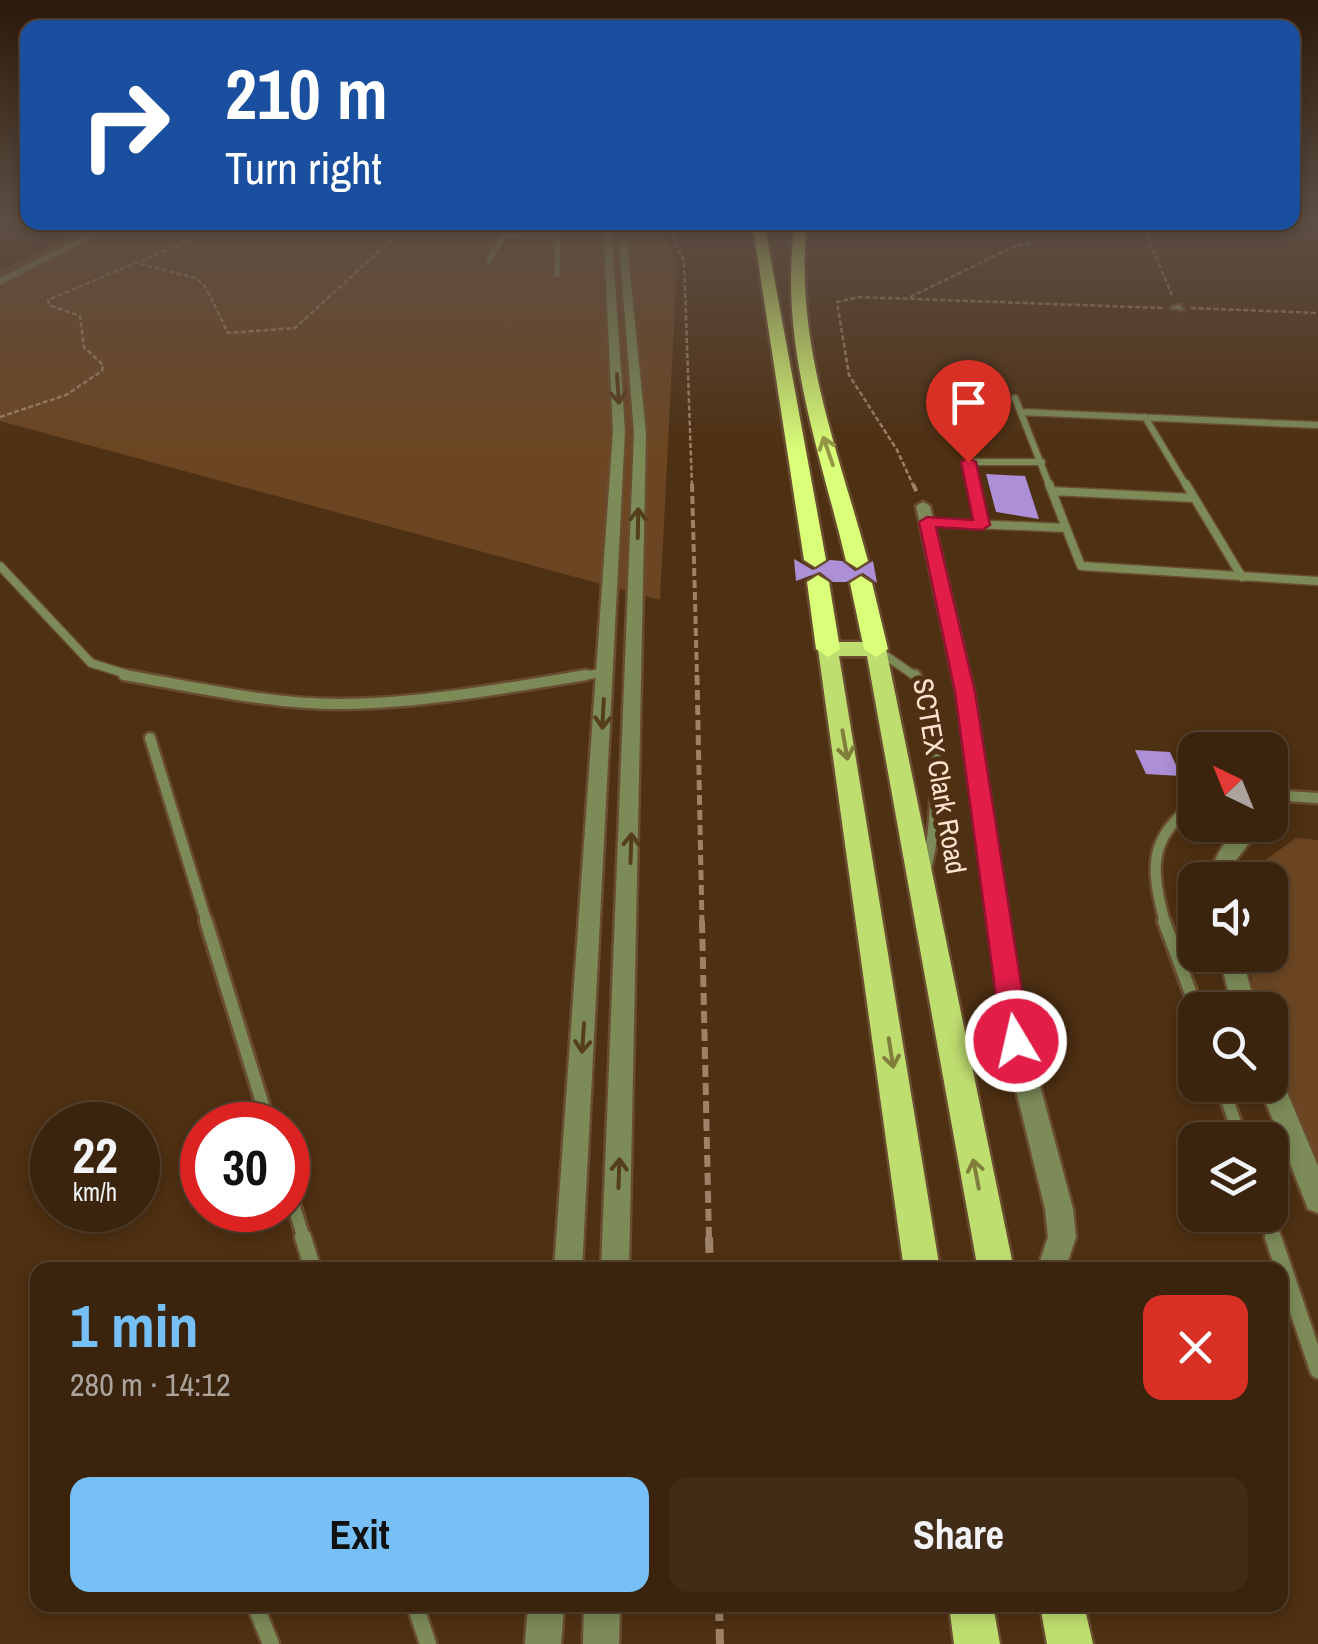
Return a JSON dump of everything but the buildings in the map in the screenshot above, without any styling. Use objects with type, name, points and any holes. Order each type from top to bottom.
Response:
[{"type":"highway","points":[[771,299],[828,649]]},
{"type":"highway","points":[[793,299],[798,344],[876,649]]},
{"type":"main road","points":[[876,649],[828,649],[921,1262]]},
{"type":"main road","name":"SCTEX Clark Road","points":[[876,649],[994,1262]]},
{"type":"main road","points":[[972,1612],[976,1644]]},
{"type":"main road","points":[[1063,1612],[1070,1644]]},
{"type":"street","points":[[616,1262],[640,419],[625,351],[620,299]]},
{"type":"street","points":[[569,1262],[625,351]]},
{"type":"street","points":[[925,514],[965,692],[1016,1041],[1060,1209],[1062,1237],[1054,1262]]},
{"type":"street","points":[[1224,862],[1240,842]]},
{"type":"street","points":[[1278,1102],[1318,1199]]},
{"type":"street","points":[[543,1644],[545,1612]]},
{"type":"street","points":[[601,1644],[602,1612]]},
{"type":"lane","points":[[1016,398],[1080,563],[1086,568],[1318,581]]},
{"type":"lane","points":[[1021,412],[1318,425]]},
{"type":"lane","points":[[1145,417],[1242,577]]},
{"type":"lane","points":[[982,525],[968,462],[1042,462]]},
{"type":"lane","points":[[1052,491],[1194,498]]},
{"type":"lane","points":[[925,514],[982,525],[1066,528]]},
{"type":"lane","points":[[0,566],[91,663],[123,675],[261,698],[342,704],[485,692],[606,672]]},
{"type":"lane","points":[[876,649],[918,677],[934,742],[939,829],[920,889]]},
{"type":"lane","points":[[150,738],[261,1102]]},
{"type":"lane","points":[[1288,796],[1318,798]]},
{"type":"lane","points":[[1178,815],[1166,823],[1158,836],[1152,865],[1191,992]]},
{"type":"lane","points":[[302,1232],[311,1262]]},
{"type":"lane","points":[[1272,1232],[1282,1262]]},
{"type":"lane","points":[[1288,1281],[1318,1370]]},
{"type":"lane","points":[[258,1612],[271,1644]]},
{"type":"lane","points":[[417,1612],[428,1644]]},
{"type":"path","points":[[0,417],[46,405],[80,389],[102,371],[103,365],[84,347],[85,328],[80,316],[49,305],[51,299]]},
{"type":"path","points":[[209,299],[220,326],[228,333],[295,328],[327,299]]},
{"type":"path","points":[[686,299],[710,1262]]},
{"type":"path","points":[[844,299],[838,302],[850,376],[897,450],[925,514]]},
{"type":"path","points":[[890,299],[1318,313]]},
{"type":"path","points":[[1172,299],[1178,308]]},
{"type":"path","points":[[719,1612],[720,1644]]},
{"type":"shaded area","points":[[0,299],[675,299],[660,600],[0,421]]},
{"type":"shaded area","points":[[1296,838],[1318,840],[1318,1173],[1287,1102],[1288,992],[1253,992],[1250,972],[1288,972],[1288,862],[1263,862]]},
{"type":"route","points":[[968,462],[982,525],[927,522],[965,692],[1016,1041]]}]
